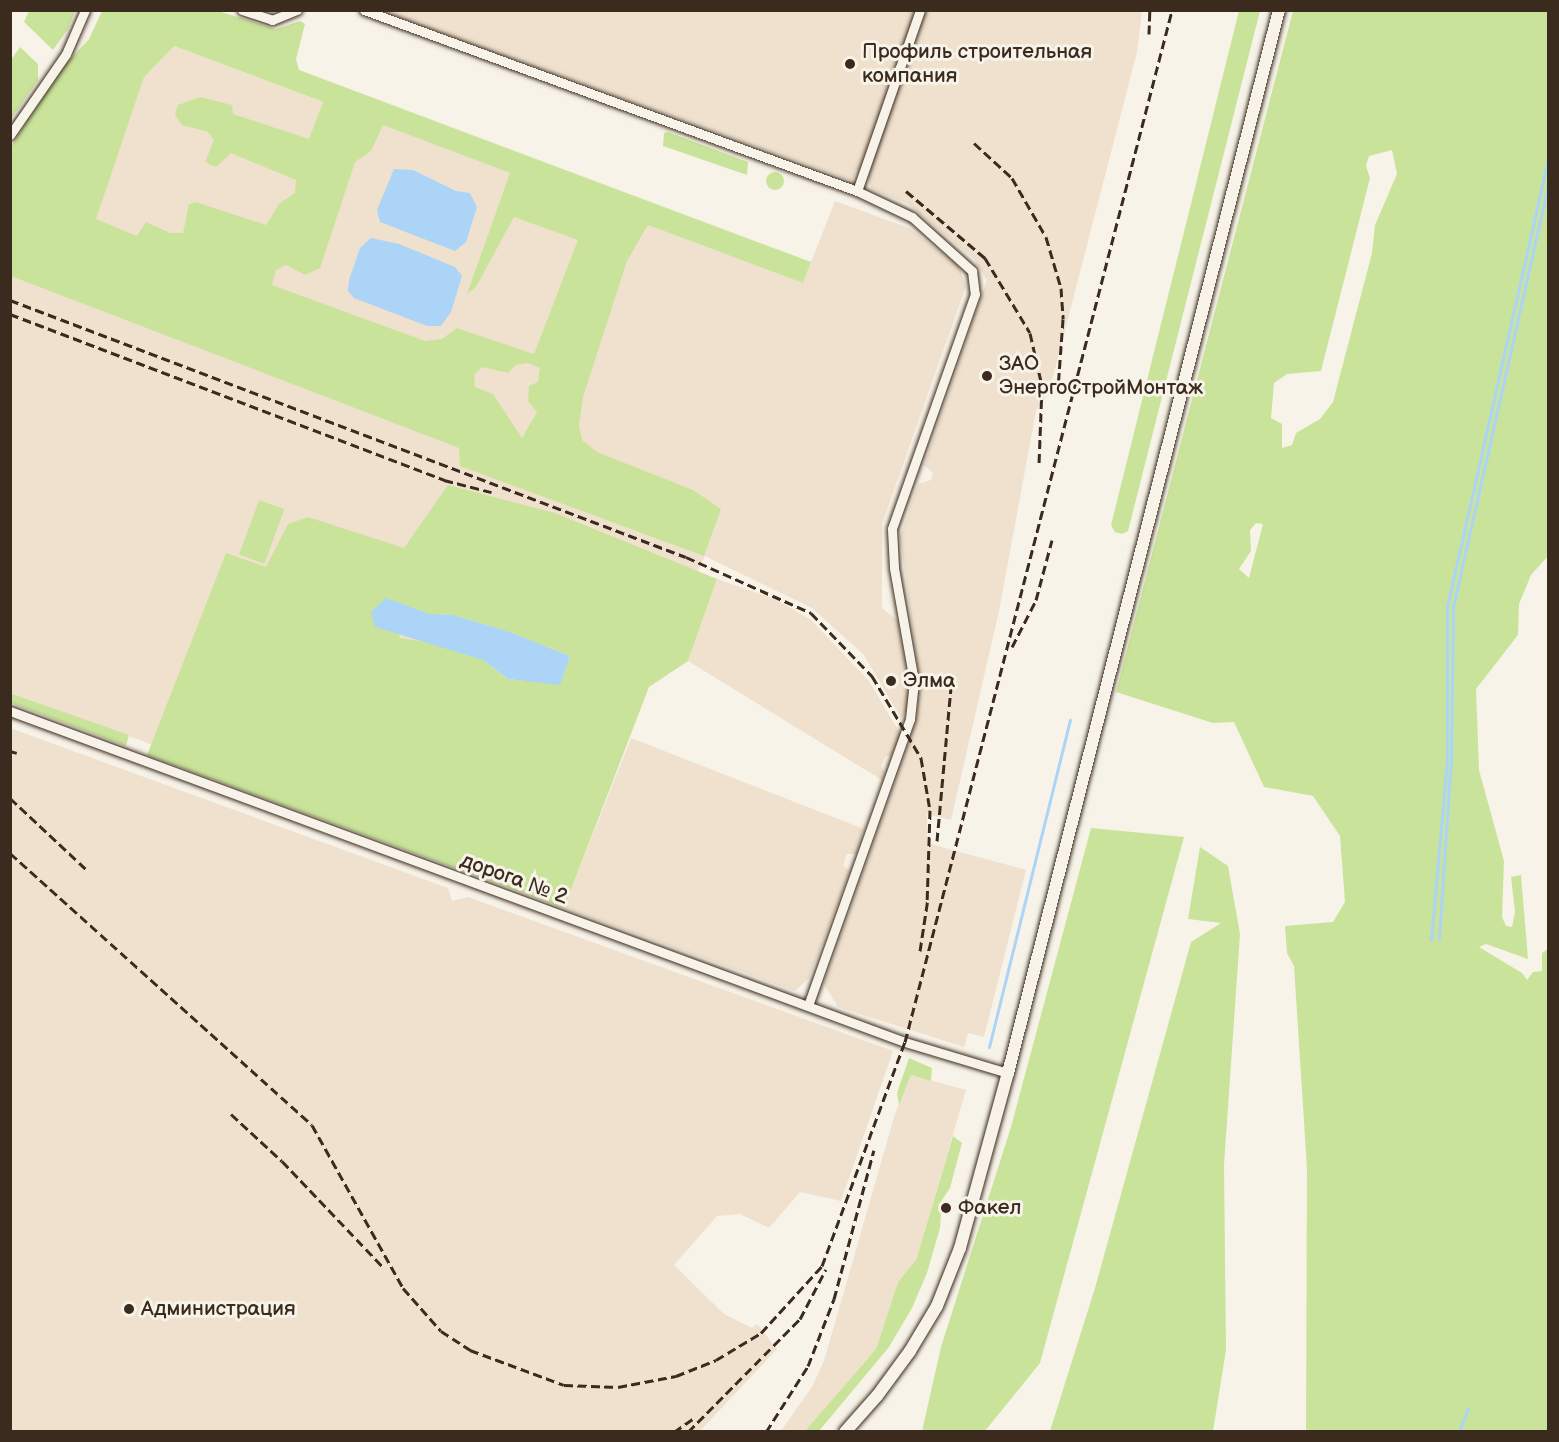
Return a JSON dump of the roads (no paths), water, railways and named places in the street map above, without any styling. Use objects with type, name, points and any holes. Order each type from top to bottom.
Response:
[{"type":"main road","points":[[845,1431],[877,1396],[937,1306],[963,1238],[1008,1073],[1279,10]]},
{"type":"street","points":[[10,135],[66,54],[85,10]]},
{"type":"street","points":[[242,10],[272,20],[297,10]]},
{"type":"street","points":[[364,10],[856,190],[912,217],[963,259],[976,282],[892,529],[894,568],[914,681],[910,719],[808,1005]]},
{"type":"street","points":[[856,190],[920,10]]},
{"type":"street","name":"дорога № 2","points":[[10,711],[905,1042],[1008,1073]]},
{"type":"water","points":[[394,169],[413,170],[456,191],[470,193],[477,207],[466,242],[455,251],[380,222],[377,210]]},
{"type":"water","points":[[371,238],[399,244],[455,267],[462,276],[451,312],[441,326],[427,326],[354,298],[348,291],[349,280],[360,248]]},
{"type":"water","points":[[386,598],[430,614],[453,615],[507,631],[570,656],[560,685],[508,679],[483,660],[375,627],[371,612]]},
{"type":"waterway","points":[[1431,940],[1447,761],[1447,607],[1548,157]]},
{"type":"waterway","points":[[1439,939],[1451,759],[1453,607],[1548,184]]},
{"type":"waterway","points":[[989,1047],[1070,720]]},
{"type":"waterway","points":[[1459,1432],[1468,1409]]},
{"type":"railway","points":[[1149,34],[1150,10]]},
{"type":"railway","points":[[10,853],[312,1125],[403,1288],[441,1331],[470,1350],[564,1385],[618,1387],[676,1376],[716,1360],[761,1333],[822,1266],[905,1042],[1172,10]]},
{"type":"railway","points":[[974,143],[1012,178],[1046,237],[1061,288],[1063,319],[1058,389]]},
{"type":"railway","points":[[906,191],[985,258],[1030,333],[1042,386],[1039,464]]},
{"type":"railway","points":[[10,300],[686,557],[811,613],[872,676],[921,758],[930,810],[927,904]]},
{"type":"railway","points":[[10,314],[444,480],[491,492]]},
{"type":"railway","points":[[1012,647],[1036,600],[1052,540]]},
{"type":"railway","points":[[937,841],[952,677]]},
{"type":"railway","points":[[10,751],[17,753]]},
{"type":"railway","points":[[10,798],[88,871]]},
{"type":"railway","points":[[920,951],[928,898]]},
{"type":"railway","points":[[231,1114],[282,1161],[382,1266]]},
{"type":"railway","points":[[766,1432],[808,1366],[834,1299],[874,1150]]},
{"type":"railway","points":[[688,1432],[800,1319],[826,1269]]},
{"type":"railway","points":[[674,1432],[694,1418]]},
{"type":"place","name":"Профиль строительная компания","points":[[850,64]]},
{"type":"place","name":"ЗАО ЭнергоСтройМонтаж","points":[[987,376]]},
{"type":"place","name":"Элма","points":[[891,681]]},
{"type":"place","name":"Факел","points":[[946,1208]]},
{"type":"place","name":"Администрация","points":[[129,1309]]}]
